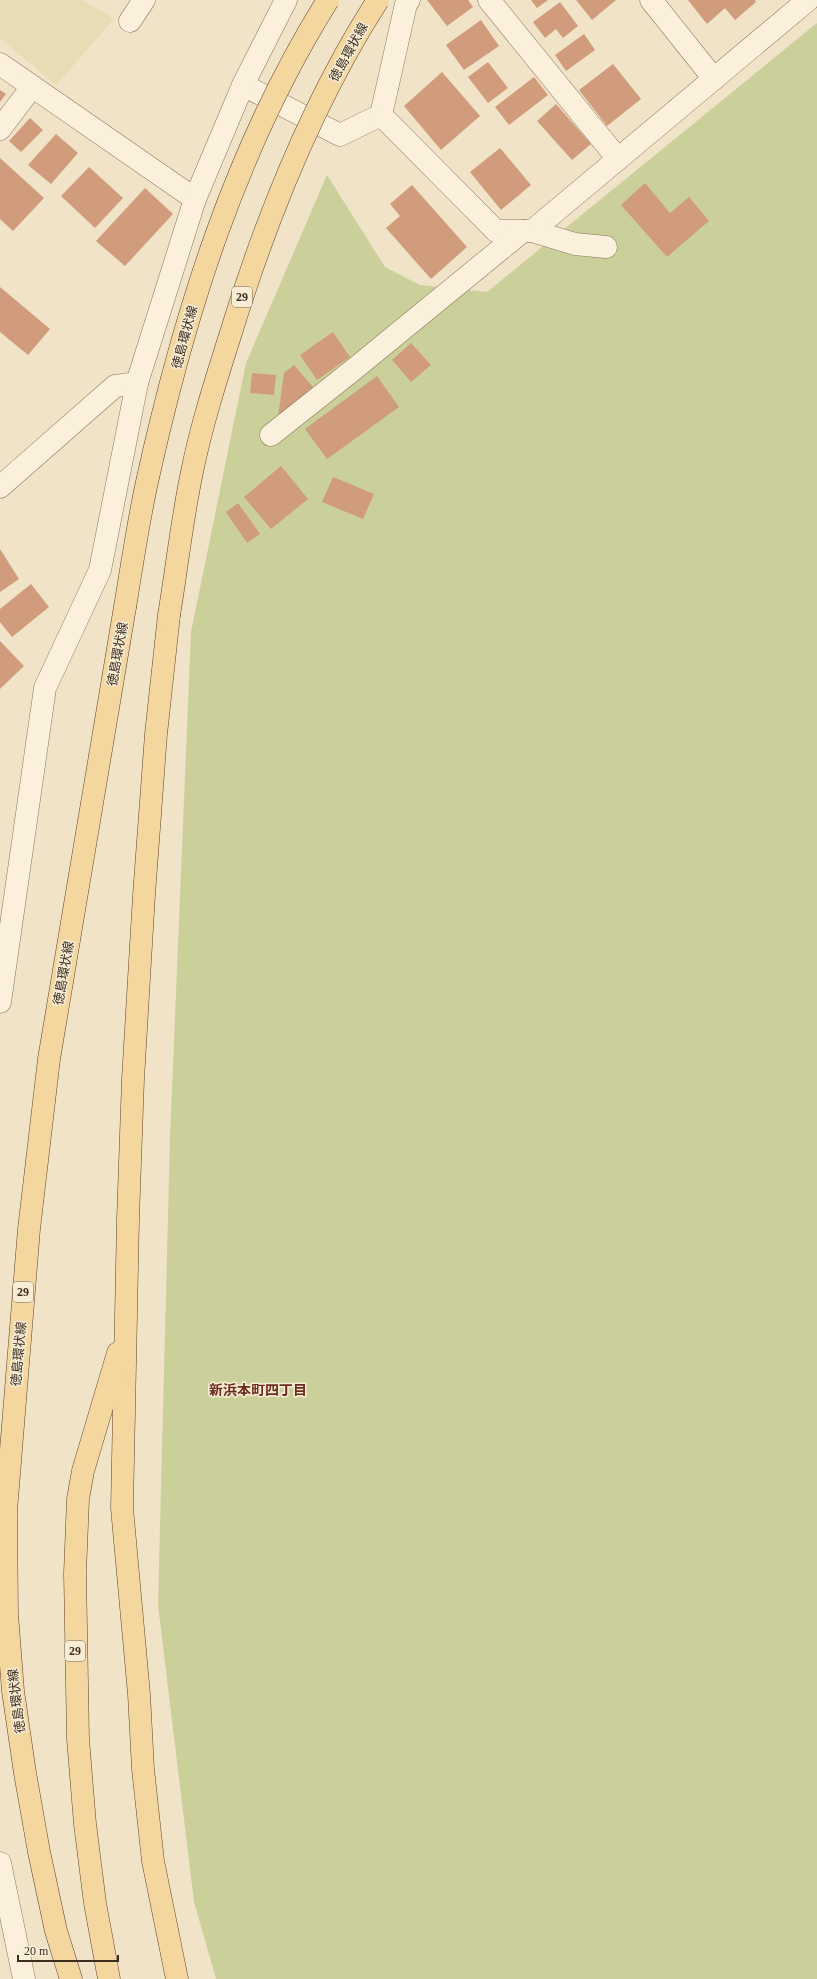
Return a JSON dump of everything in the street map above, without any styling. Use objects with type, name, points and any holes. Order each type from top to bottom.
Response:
[{"type":"main road","name":"徳島環状線","points":[[71,1979],[56,1931],[39,1852],[14,1698],[7,1614],[6,1511],[29,1228],[49,1060],[146,484],[194,302],[226,205],[291,64],[328,0]]},
{"type":"main road","name":"徳島環状線","points":[[177,1979],[153,1861],[142,1769],[139,1694],[122,1508],[133,1079],[143,902],[156,734],[169,615],[192,472],[218,374],[254,258],[274,209],[323,96],[378,0]]},
{"type":"main road","name":"徳島環状線","points":[[109,1979],[95,1904],[84,1824],[78,1731],[75,1573],[78,1499],[83,1470],[126,1327]]},
{"type":"street","points":[[130,21],[144,0]]},
{"type":"street","points":[[0,1002],[45,688],[100,570],[137,383],[195,199],[243,85],[286,0]]},
{"type":"street","points":[[381,115],[406,4],[409,0]]},
{"type":"street","points":[[489,0],[618,159]]},
{"type":"street","points":[[651,0],[714,79]]},
{"type":"street","points":[[271,434],[618,159],[808,0]]},
{"type":"street","points":[[0,64],[32,88],[195,199]]},
{"type":"street","points":[[243,85],[340,135],[381,115]]},
{"type":"street","points":[[0,129],[32,88]]},
{"type":"street","points":[[381,115],[496,231],[528,231],[575,244],[606,247]]},
{"type":"street","points":[[0,487],[115,386],[137,383]]},
{"type":"street","points":[[0,1863],[24,1979]]},
{"type":"shaded area","points":[[0,0],[83,0],[114,19],[56,85],[0,38]]},
{"type":"green space","points":[[817,23],[817,1979],[216,1979],[194,1902],[158,1605],[170,1138],[191,632],[246,363],[327,175],[385,267],[420,285],[487,292]]},
{"type":"building","points":[[427,0],[468,0],[473,7],[447,26]]},
{"type":"building","points":[[531,0],[548,0],[537,8]]},
{"type":"building","points":[[576,0],[616,0],[592,20]]},
{"type":"building","points":[[688,0],[755,0],[756,2],[735,20],[725,8],[707,24]]},
{"type":"building","points":[[560,2],[578,26],[563,38],[556,29],[545,38],[533,22]]},
{"type":"building","points":[[481,20],[499,46],[464,70],[446,45]]},
{"type":"building","points":[[584,34],[595,50],[566,71],[555,55]]},
{"type":"building","points":[[488,62],[508,88],[488,103],[468,77]]},
{"type":"building","points":[[613,64],[641,99],[607,126],[579,90]]},
{"type":"building","points":[[442,72],[480,116],[441,150],[404,106]]},
{"type":"building","points":[[534,77],[548,95],[509,125],[495,107]]},
{"type":"building","points":[[0,90],[6,94],[0,102]]},
{"type":"building","points":[[556,104],[591,144],[572,160],[537,121]]},
{"type":"building","points":[[30,118],[43,130],[21,152],[9,141]]},
{"type":"building","points":[[56,134],[78,153],[51,184],[28,165]]},
{"type":"building","points":[[500,148],[531,185],[501,210],[470,172]]},
{"type":"building","points":[[0,158],[44,198],[13,231],[0,219]]},
{"type":"building","points":[[89,167],[123,198],[95,228],[61,196]]},
{"type":"building","points":[[645,183],[670,213],[689,197],[709,221],[667,257],[621,205]]},
{"type":"building","points":[[412,185],[467,247],[431,279],[386,228],[400,216],[390,204]]},
{"type":"building","points":[[145,188],[173,214],[125,266],[96,241]]},
{"type":"building","points":[[0,287],[50,329],[28,355],[0,332]]},
{"type":"building","points":[[333,332],[350,357],[317,380],[300,355]]},
{"type":"building","points":[[411,343],[431,365],[411,382],[392,360]]},
{"type":"building","points":[[294,365],[313,387],[278,417],[284,373]]},
{"type":"building","points":[[252,373],[276,375],[274,395],[250,393]]},
{"type":"building","points":[[377,376],[399,407],[327,459],[305,429]]},
{"type":"building","points":[[281,466],[308,499],[271,529],[244,497]]},
{"type":"building","points":[[333,477],[374,494],[363,519],[322,502]]},
{"type":"building","points":[[238,503],[260,534],[247,543],[226,512]]},
{"type":"building","points":[[0,549],[19,579],[0,592]]},
{"type":"building","points":[[31,584],[49,607],[12,637],[0,622],[0,609]]},
{"type":"building","points":[[0,641],[24,666],[0,689]]},
{"type":"district","name":"新浜本町四丁目","points":[[258,1390]]}]
